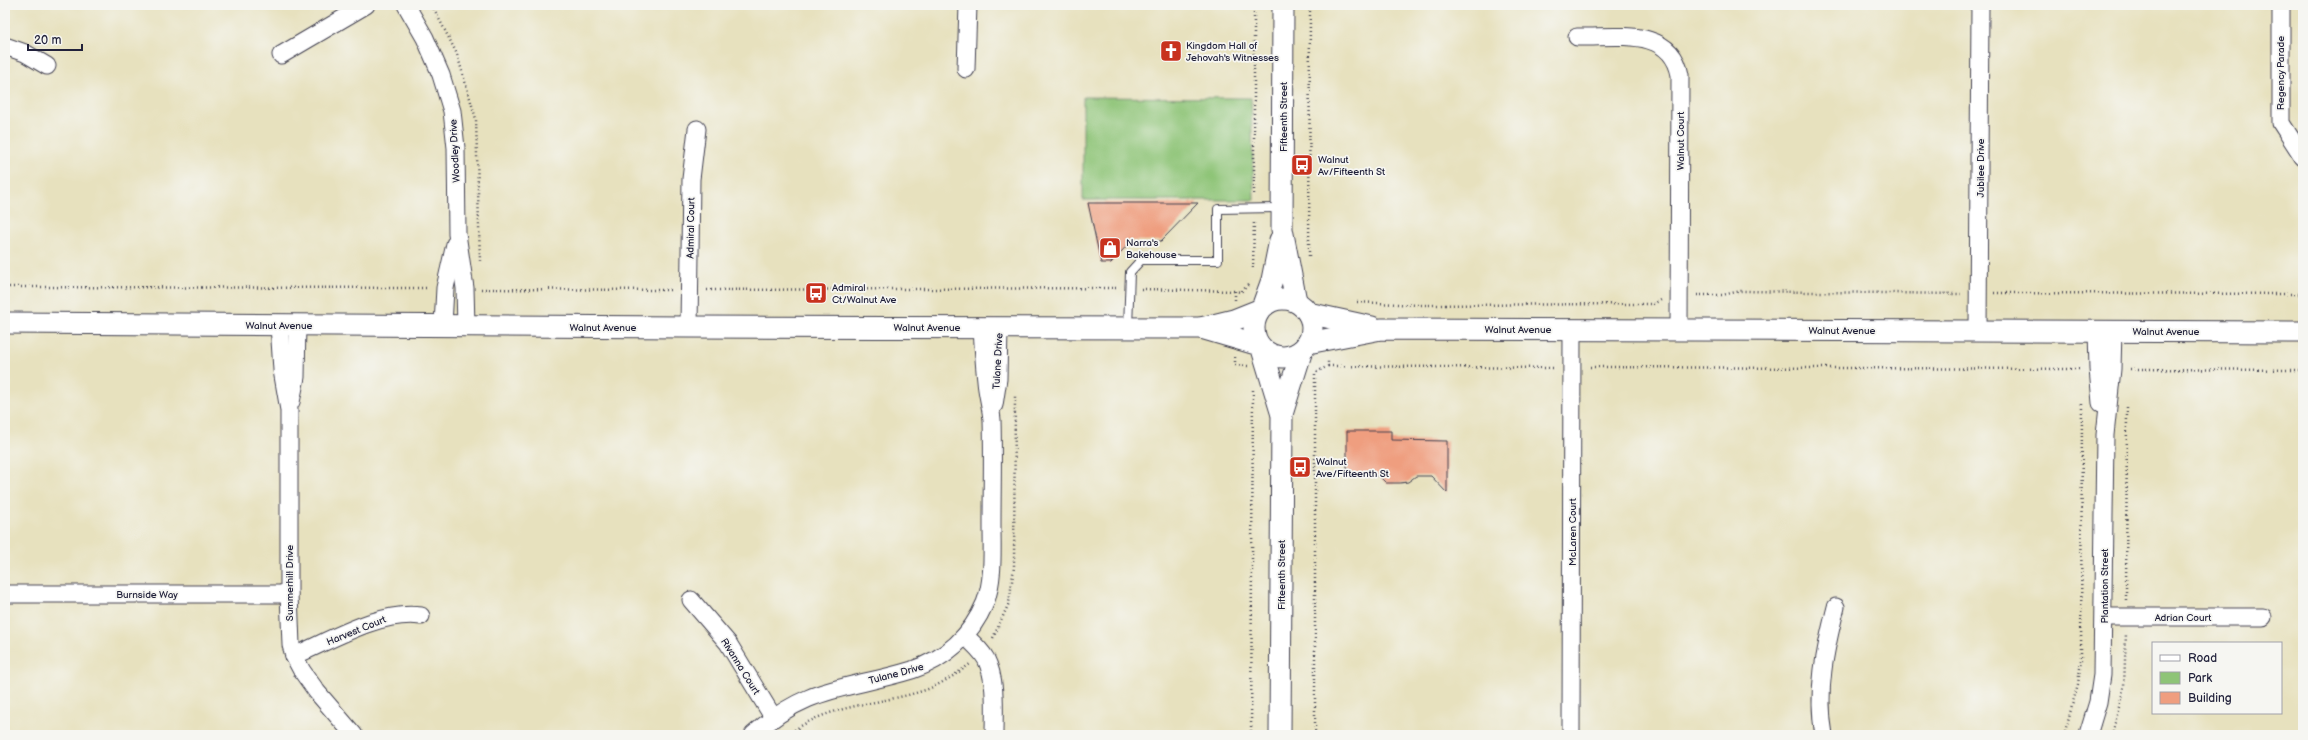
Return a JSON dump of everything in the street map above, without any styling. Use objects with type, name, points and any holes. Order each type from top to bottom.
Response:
[{"type":"street","points":[[281,55],[366,5]]},
{"type":"street","name":"Woodley Drive","points":[[406,5],[425,38],[441,75],[452,111],[456,148],[457,234],[465,288],[466,326]]},
{"type":"street","points":[[966,69],[968,5]]},
{"type":"street","name":"Fifteenth Street","points":[[1261,308],[1272,280],[1282,229],[1283,5]]},
{"type":"street","name":"Jubilee Drive","points":[[1978,330],[1980,5]]},
{"type":"street","name":"Regency Parade","points":[[2281,5],[2281,123],[2285,132],[2303,157]]},
{"type":"street","name":"Walnut Court","points":[[1577,37],[1648,39],[1666,48],[1678,66],[1680,75],[1679,329]]},
{"type":"street","points":[[5,46],[25,53],[47,66]]},
{"type":"street","name":"Admiral Court","points":[[689,327],[691,179],[697,129]]},
{"type":"street","name":"Fifteenth Street","points":[[1282,229],[1302,307]]},
{"type":"street","name":"Woodley Drive","points":[[443,325],[445,288],[457,234]]},
{"type":"street","points":[[1234,330],[1261,308],[1279,298],[1302,307],[1312,328],[1305,346],[1287,357],[1278,357],[1258,353],[1253,327],[1261,308]]},
{"type":"street","name":"Walnut Avenue","points":[[1302,307],[1381,329]]},
{"type":"street","name":"Walnut Avenue","points":[[5,323],[1201,328],[1234,330],[1258,353]]},
{"type":"street","name":"Summerhill Drive","points":[[288,325],[296,377],[289,410],[289,594],[290,624],[294,656],[317,692],[354,735]]},
{"type":"street","name":"Tulane Drive","points":[[752,735],[773,717],[798,702],[829,690],[910,670],[943,657],[966,636],[975,623],[986,602],[990,577],[992,419],[998,379],[991,327]]},
{"type":"street","name":"Walnut Avenue","points":[[1305,346],[1329,338],[1381,329],[2105,330],[2303,332]]},
{"type":"street","name":"McLaren Court","points":[[1571,735],[1572,329]]},
{"type":"street","name":"Plantation Street","points":[[2088,735],[2098,702],[2102,675],[2104,617],[2105,435],[2112,369],[2105,330]]},
{"type":"street","name":"Plantation Street","points":[[2105,330],[2098,369],[2105,435]]},
{"type":"street","name":"Fifteenth Street","points":[[1280,735],[1282,415],[1305,346]]},
{"type":"street","name":"Fifteenth Street","points":[[1258,353],[1282,415]]},
{"type":"street","name":"Burnside Way","points":[[5,594],[289,594]]},
{"type":"street","name":"Rivanna Court","points":[[691,600],[728,643],[773,717]]},
{"type":"street","points":[[1824,735],[1821,706],[1821,676],[1824,650],[1836,607]]},
{"type":"street","name":"Harvest Court","points":[[294,656],[383,618],[408,614],[421,616]]},
{"type":"street","name":"Adrian Court","points":[[2104,617],[2263,617]]},
{"type":"street","points":[[966,636],[986,659],[993,688],[994,735]]},
{"type":"lane","points":[[1128,327],[1130,272],[1141,260],[1218,260],[1218,208],[1282,208]]},
{"type":"path","points":[[1253,272],[1254,5]]},
{"type":"path","points":[[1309,260],[1310,5]]},
{"type":"path","points":[[465,288],[690,290],[1130,289],[1241,292],[1253,280]]},
{"type":"path","points":[[5,286],[445,288]]},
{"type":"path","points":[[1235,291],[1235,365],[1258,353]]},
{"type":"path","points":[[1350,302],[1416,305],[1653,304],[1658,303],[1664,295],[1722,295],[1741,291],[1979,294],[2303,294]]},
{"type":"path","points":[[1328,366],[1329,338]]},
{"type":"path","points":[[1315,735],[1315,372],[1328,366],[2082,369],[2082,377]]},
{"type":"path","points":[[2112,369],[2303,370]]},
{"type":"path","points":[[1251,735],[1253,385]]},
{"type":"path","points":[[788,735],[808,722],[831,713],[920,692],[957,674],[981,652],[994,636],[1003,619],[1009,602],[1014,567],[1015,388]]},
{"type":"path","points":[[2064,735],[2076,692],[2081,660],[2082,400]]},
{"type":"path","points":[[2112,735],[2124,687],[2126,616],[2127,400]]},
{"type":"green space","points":[[1083,97],[1251,98],[1254,200],[1083,200]]},
{"type":"building","points":[[1088,203],[1198,203],[1161,241],[1131,241],[1111,263],[1101,263]]},
{"type":"building","points":[[1347,431],[1391,431],[1391,440],[1447,441],[1447,493],[1431,476],[1416,476],[1408,482],[1386,483],[1379,476],[1347,475]]},
{"type":"place","name":"Kingdom Hall of Jehovah's Witnesses","points":[[1171,51]]},
{"type":"place","name":"Walnut Av/Fifteenth St","points":[[1302,165]]},
{"type":"place","name":"Narra's Bakehouse","points":[[1110,248]]},
{"type":"place","name":"Admiral Ct/Walnut Ave","points":[[816,293]]},
{"type":"place","name":"Walnut Ave/Fifteenth St","points":[[1300,467]]}]
